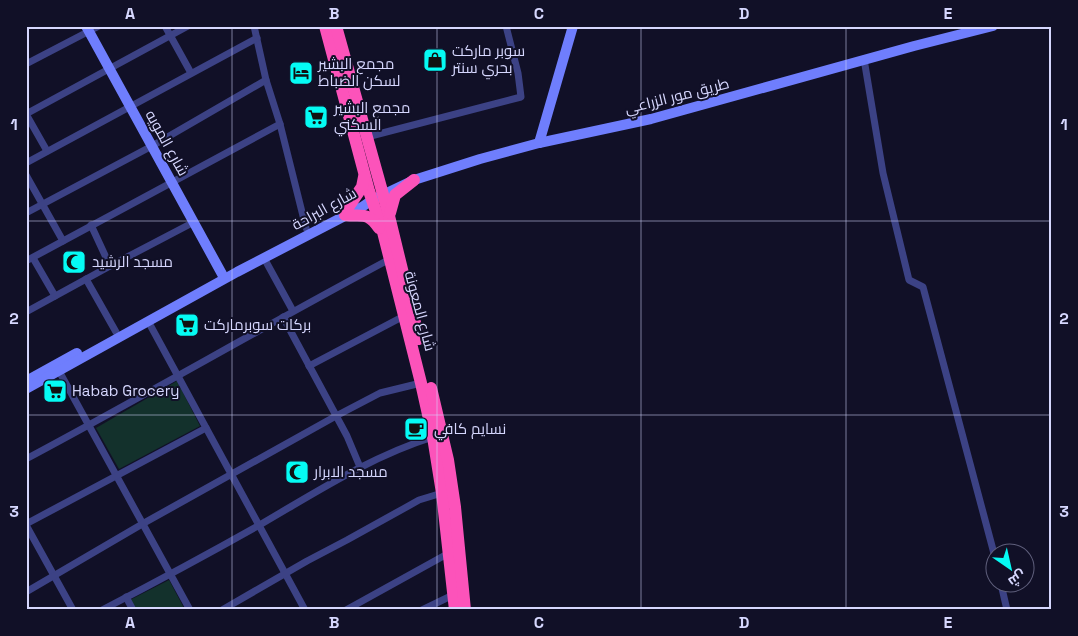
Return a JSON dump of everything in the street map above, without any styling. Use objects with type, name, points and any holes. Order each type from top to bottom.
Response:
[{"type":"highway","name":"شارع المعونة","points":[[325,26],[364,172],[389,216],[448,460],[455,507],[465,610]]},
{"type":"highway","name":"شارع المعونة","points":[[336,26],[366,137],[383,232],[433,437],[442,493],[455,610]]},
{"type":"highway","points":[[364,172],[362,187],[347,210],[371,217],[383,232]]},
{"type":"highway","points":[[389,216],[395,195],[414,180]]},
{"type":"street","points":[[26,64],[87,29],[99,26]]},
{"type":"street","points":[[165,26],[191,73]]},
{"type":"street","points":[[47,151],[26,114],[188,26]]},
{"type":"street","points":[[254,26],[266,80],[280,124],[306,228]]},
{"type":"street","points":[[366,137],[520,97],[518,73],[506,26]]},
{"type":"street","points":[[540,143],[573,26]]},
{"type":"street","name":"طريق مور الزراعي","points":[[377,197],[414,180],[443,170],[540,143],[651,119],[993,26]]},
{"type":"street","name":"شارع المويه","points":[[87,29],[222,274]]},
{"type":"street","points":[[26,163],[257,38]]},
{"type":"street","points":[[864,60],[883,173],[910,280],[923,287],[991,544]]},
{"type":"street","points":[[26,213],[152,146],[266,80]]},
{"type":"street","points":[[55,296],[30,259],[280,124]]},
{"type":"street","points":[[26,175],[63,241]]},
{"type":"street","name":"شارع البراحة","points":[[26,389],[264,258],[363,200],[377,197]]},
{"type":"street","name":"شارع البراحة","points":[[26,381],[306,228],[347,210]]},
{"type":"street","points":[[26,312],[194,222]]},
{"type":"street","points":[[91,225],[110,266]]},
{"type":"street","points":[[264,258],[293,311]]},
{"type":"street","points":[[26,459],[179,377],[283,316],[390,259]]},
{"type":"street","points":[[86,279],[116,332]]},
{"type":"street","points":[[283,316],[347,436],[360,468]]},
{"type":"street","points":[[309,366],[404,316]]},
{"type":"street","points":[[148,321],[305,610]]},
{"type":"street","points":[[60,371],[190,610]]},
{"type":"street","points":[[26,592],[144,523],[336,416],[380,393],[421,383]]},
{"type":"street","points":[[73,610],[54,576],[29,538],[26,525],[206,428]]},
{"type":"street","points":[[102,610],[360,468],[396,450],[433,437]]},
{"type":"street","points":[[222,610],[419,500],[442,493]]},
{"type":"street","points":[[346,610],[449,553]]},
{"type":"street","points":[[1003,594],[1007,610]]},
{"type":"street","points":[[422,610],[453,595]]},
{"type":"street","points":[[126,597],[133,610]]},
{"type":"green space","points":[[177,381],[200,426],[119,469],[96,428]]},
{"type":"green space","points":[[169,580],[185,610],[135,610],[130,600]]},
{"type":"place","name":"سوبر ماركت بحري سنتر","points":[[435,60]]},
{"type":"place","name":"مجمع البشير لسكن الضباط","points":[[301,73]]},
{"type":"place","name":"مجمع البشير السكني","points":[[316,117]]},
{"type":"place","name":"مسجد الرشيد","points":[[74,262]]},
{"type":"place","name":"بركات سوبرماركت","points":[[187,325]]},
{"type":"place","name":"Habab Grocery","points":[[55,391]]},
{"type":"place","name":"نسايم كافي","points":[[416,429]]},
{"type":"place","name":"مسجد الابرار","points":[[297,472]]}]
